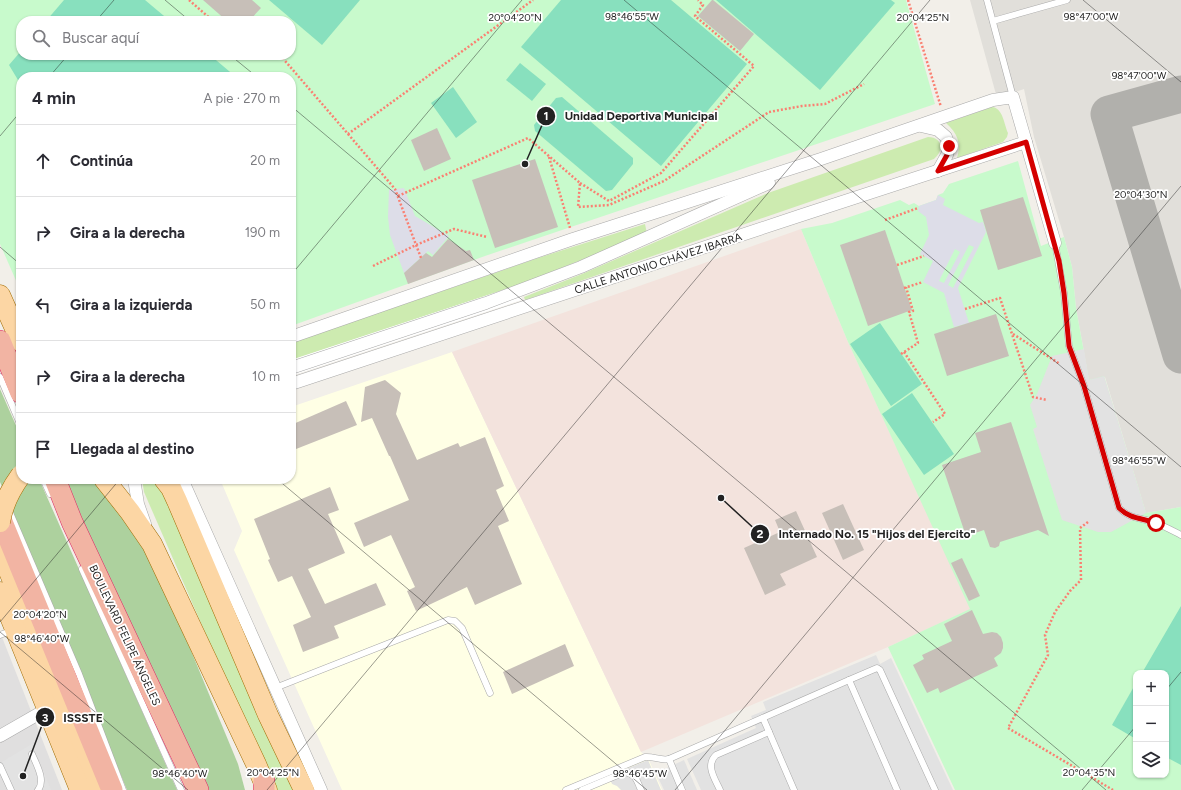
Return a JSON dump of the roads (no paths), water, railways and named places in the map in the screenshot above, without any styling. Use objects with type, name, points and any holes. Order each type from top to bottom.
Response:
[{"type":"highway","points":[[0,342],[16,381]]},
{"type":"highway","name":"BOULEVARD FELIPE ÁNGELES","points":[[57,484],[72,522],[198,790]]},
{"type":"highway","points":[[0,517],[112,790]]},
{"type":"main road","points":[[0,295],[16,331]]},
{"type":"main road","points":[[0,522],[2,509],[7,496],[16,483]]},
{"type":"main road","points":[[108,484],[130,512],[152,544],[265,783]]},
{"type":"main road","points":[[168,484],[177,501],[268,715],[304,790]]},
{"type":"main road","points":[[0,547],[10,576],[97,790]]},
{"type":"main road","points":[[0,592],[8,633],[47,709],[80,790]]},
{"type":"street","points":[[296,335],[573,238],[821,159],[921,126],[993,100],[1013,97],[1055,243]]},
{"type":"street","points":[[921,126],[938,130],[946,137],[949,146],[947,155],[938,171]]},
{"type":"street","name":"CALLE ANTONIO CHÁVEZ IBARRA","points":[[296,382],[1026,142]]},
{"type":"street","points":[[296,366],[486,303],[581,268],[821,159]]},
{"type":"street","points":[[135,484],[138,504],[152,544]]},
{"type":"street","points":[[184,484],[321,790]]},
{"type":"street","points":[[0,736],[47,709]]},
{"type":"lane","points":[[987,0],[1013,97]]},
{"type":"lane","points":[[993,21],[1067,0]]},
{"type":"lane","points":[[1055,243],[1064,293],[1069,346],[1084,386],[1119,508],[1132,518],[1142,518],[1181,535]]},
{"type":"lane","points":[[0,377],[16,414]]},
{"type":"lane","points":[[46,484],[52,500]]},
{"type":"lane","points":[[3,495],[79,674],[123,790]]},
{"type":"lane","points":[[80,564],[181,790]]},
{"type":"lane","points":[[275,688],[448,620],[455,621],[462,628],[490,692]]},
{"type":"lane","points":[[566,790],[645,757],[665,760],[669,759],[877,668],[880,670],[935,790]]},
{"type":"lane","points":[[849,680],[897,790]]},
{"type":"lane","points":[[763,718],[794,790]]},
{"type":"lane","points":[[720,790],[711,769],[710,764],[712,759],[716,755],[769,732]]},
{"type":"lane","points":[[32,754],[42,778],[41,786],[38,790]]},
{"type":"lane","points":[[669,759],[682,790]]},
{"type":"lane","points":[[0,766],[12,790]]},
{"type":"lane","points":[[582,790],[626,772],[631,773],[636,777],[641,790]]},
{"type":"place","name":"Unidad Deportiva Municipal","points":[[525,164]]},
{"type":"place","name":"Internado No. 15 \"Hijos del Ejercito\"","points":[[721,498]]},
{"type":"place","name":"ISSSTE","points":[[23,776]]}]
